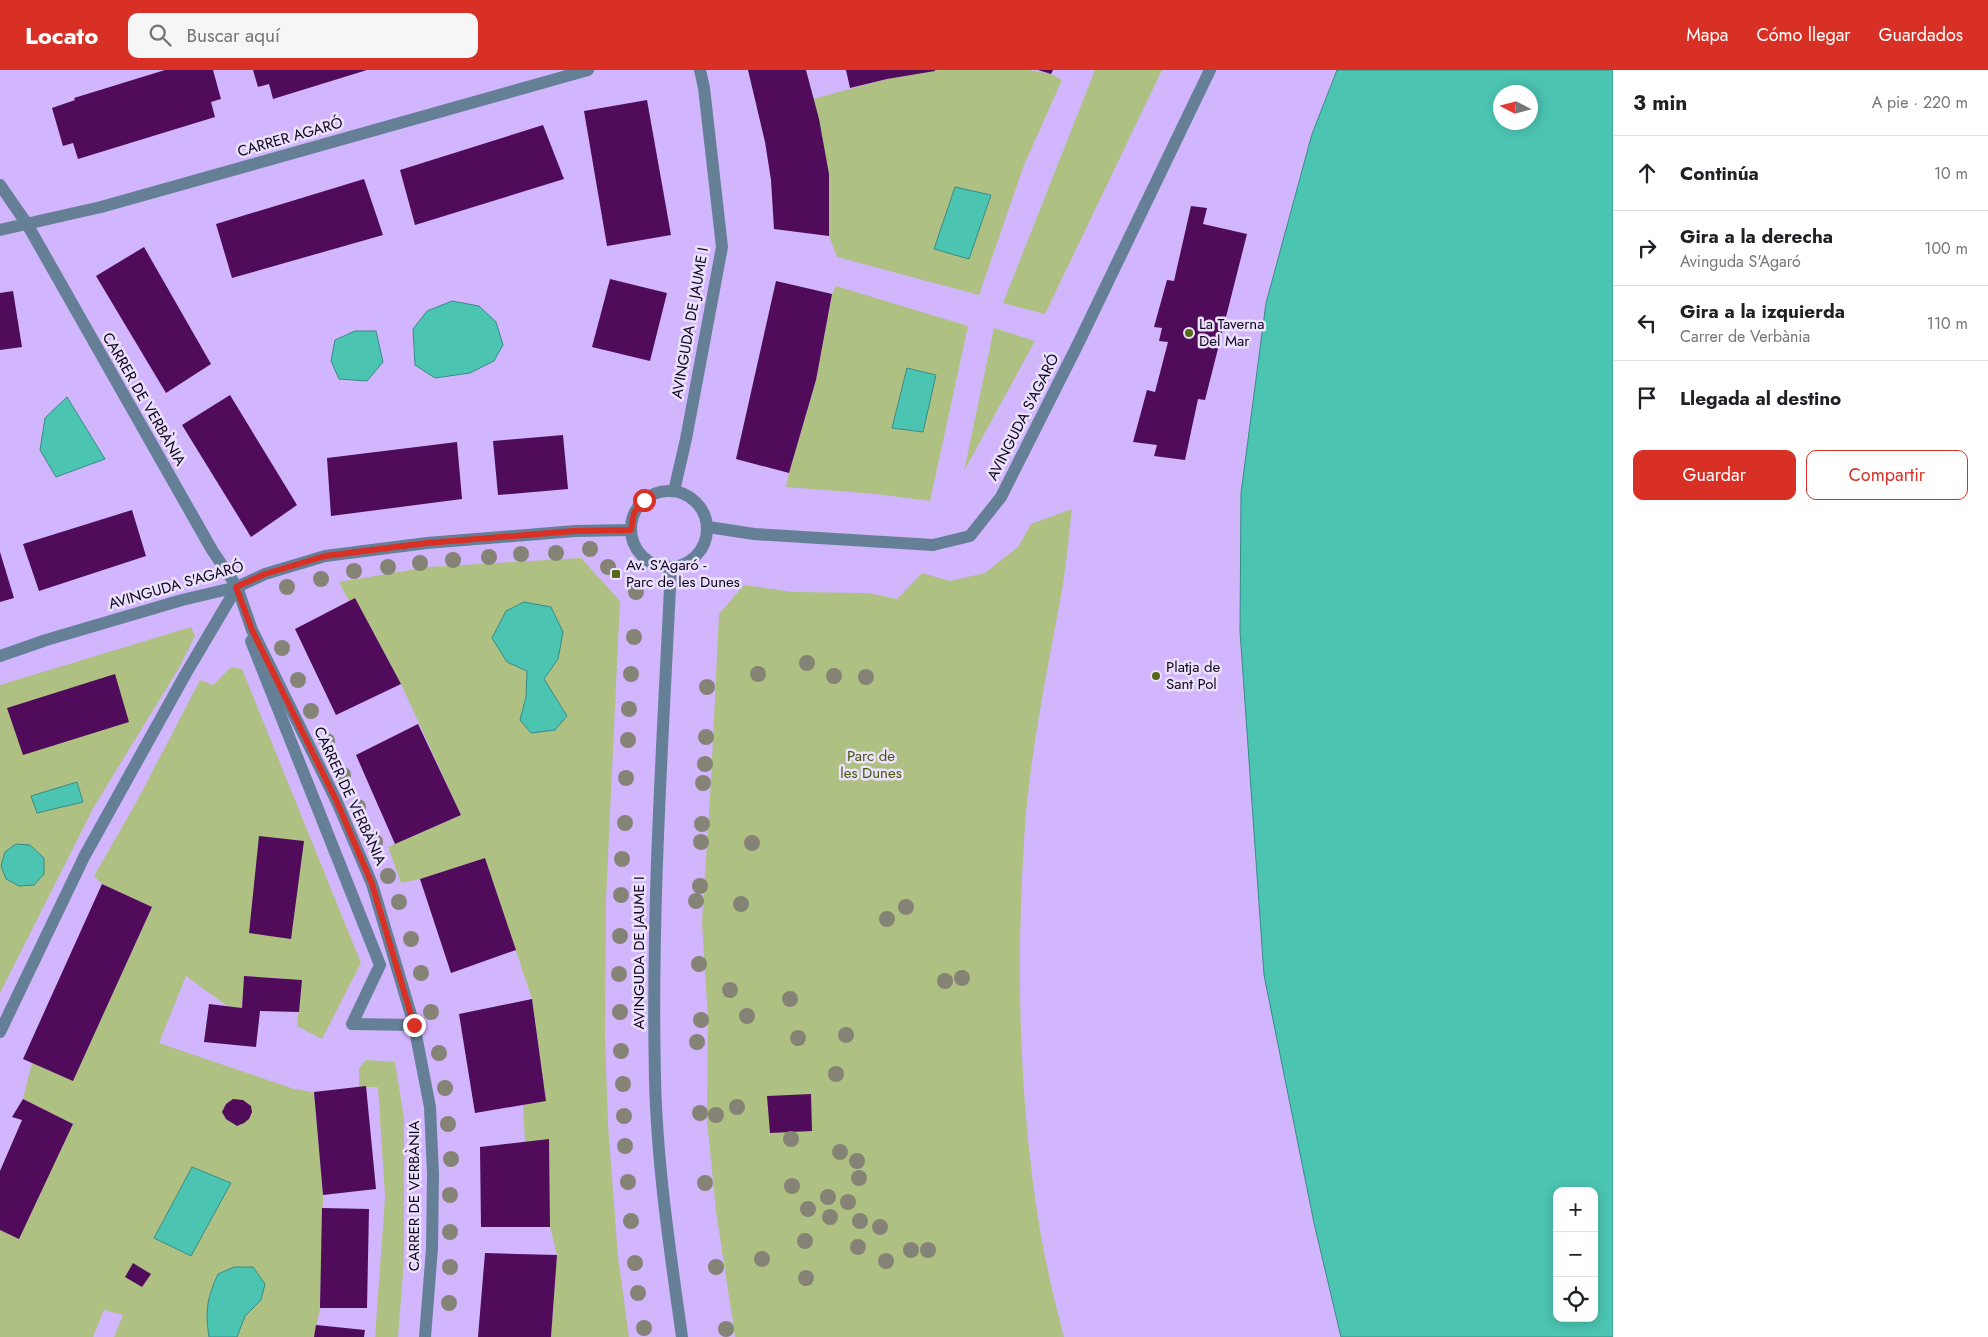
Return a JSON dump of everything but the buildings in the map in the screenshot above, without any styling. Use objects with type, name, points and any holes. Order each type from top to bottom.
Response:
[{"type":"street","name":"CARRER AGARÓ","points":[[0,230],[101,207],[588,70]]},
{"type":"street","name":"AVINGUDA DE JAUME I","points":[[674,491],[686,439],[722,247],[704,88],[700,70]]},
{"type":"street","name":"AVINGUDA S'AGARÓ","points":[[708,528],[754,534],[933,545],[970,536],[1001,497],[1079,342],[1210,70]]},
{"type":"street","name":"CARRER DE VERBÀNIA","points":[[0,185],[27,224],[207,541],[236,587],[252,630],[337,802],[372,884],[414,1025],[430,1107],[433,1174],[432,1248],[425,1337]]},
{"type":"street","points":[[674,491],[685,494],[701,507],[708,528],[704,547],[698,555],[690,562],[671,567],[655,565],[643,557],[634,544],[631,530],[634,513],[644,500],[658,492],[674,491]]},
{"type":"street","name":"AVINGUDA S'AGARÓ","points":[[0,656],[46,640],[236,587],[265,574],[325,556],[427,543],[574,531],[631,530]]},
{"type":"street","name":"AVINGUDA DE JAUME I","points":[[671,567],[656,878],[655,1080],[664,1201],[682,1337]]},
{"type":"street","name":"CARRER DE VERBÀNIA","points":[[236,587],[253,651],[319,810],[380,965],[352,1024],[414,1025]]},
{"type":"street","points":[[0,1032],[84,857],[236,587]]},
{"type":"green space","points":[[939,70],[1029,70],[1051,74],[1062,80],[1024,165],[979,295],[837,257],[829,236],[829,174],[813,99],[887,79]]},
{"type":"green space","points":[[1095,70],[1162,70],[1045,314],[1003,303]]},
{"type":"green space","points":[[836,286],[968,326],[930,501],[876,494],[786,487],[816,380],[832,294]]},
{"type":"green space","points":[[994,328],[1035,341],[964,471]]},
{"type":"green space","name":"Parc de les Dunes","points":[[1072,509],[1063,584],[1040,712],[1026,808],[1020,938],[1021,1036],[1033,1182],[1042,1243],[1064,1337],[735,1337],[716,1211],[707,1120],[708,1020],[702,922],[719,614],[744,585],[793,592],[868,593],[897,599],[922,573],[950,581],[985,573],[1018,547],[1031,524]]},
{"type":"green space","points":[[581,558],[620,601],[606,899],[605,1038],[608,1124],[618,1257],[629,1337],[551,1337],[557,1255],[550,1227],[549,1140],[525,1142],[523,1105],[546,1101],[532,999],[485,858],[420,879],[401,883],[388,847],[461,815],[401,684],[355,598],[349,601],[339,582],[428,567]]},
{"type":"green space","points":[[191,627],[195,636],[179,668],[95,805],[0,993],[0,685]]},
{"type":"green space","points":[[231,667],[242,669],[361,963],[322,1039],[297,1026],[302,980],[244,976],[242,1008],[227,1006],[186,976],[159,1043],[294,1089],[314,1092],[323,1195],[320,1308],[314,1337],[114,1337],[123,1315],[104,1310],[93,1337],[0,1337],[0,1230],[19,1238],[73,1124],[23,1099],[32,1063],[73,1080],[152,907],[102,884],[94,876],[138,799],[200,680],[213,685]]},
{"type":"green space","points":[[366,1060],[395,1062],[404,1118],[404,1259],[398,1337],[375,1337],[385,1197],[378,1087],[359,1087],[359,1068]]},
{"type":"shaded area","points":[[1337,70],[1613,70],[1613,1337],[1341,1337],[1314,1223],[1264,975],[1240,631],[1241,493],[1266,303],[1312,134]]},
{"type":"shaded area","points":[[955,187],[991,195],[969,259],[934,249]]},
{"type":"shaded area","points":[[452,301],[479,306],[496,322],[503,345],[494,361],[470,373],[435,378],[415,365],[413,329],[427,311]]},
{"type":"shaded area","points":[[355,331],[376,331],[383,362],[367,381],[339,379],[331,361],[335,340]]},
{"type":"shaded area","points":[[907,368],[936,375],[923,432],[892,428]]},
{"type":"shaded area","points":[[67,397],[105,459],[56,477],[40,450],[45,418]]},
{"type":"shaded area","points":[[524,602],[551,607],[563,632],[558,659],[544,679],[567,716],[555,730],[531,733],[520,720],[526,697],[527,671],[507,662],[492,638],[506,611]]},
{"type":"shaded area","points":[[77,782],[83,802],[37,813],[31,796]]},
{"type":"shaded area","points":[[16,844],[30,845],[44,858],[44,874],[34,885],[19,886],[6,879],[1,866],[5,852]]},
{"type":"shaded area","points":[[192,1167],[231,1183],[191,1256],[154,1238]]},
{"type":"shaded area","points":[[234,1267],[253,1267],[265,1284],[261,1300],[245,1316],[237,1337],[209,1337],[207,1312],[211,1290],[218,1274]]},
{"type":"place","name":"La Taverna Del Mar","points":[[1189,333]]},
{"type":"place","name":"Av. S’Agaró - Parc de les Dunes","points":[[616,574]]},
{"type":"place","name":"Platja de Sant Pol","points":[[1156,676]]},
{"type":"route","points":[[414,1025],[372,884],[337,802],[252,630],[236,587],[265,574],[325,556],[427,543],[574,531],[631,530],[634,513],[644,500]]}]
